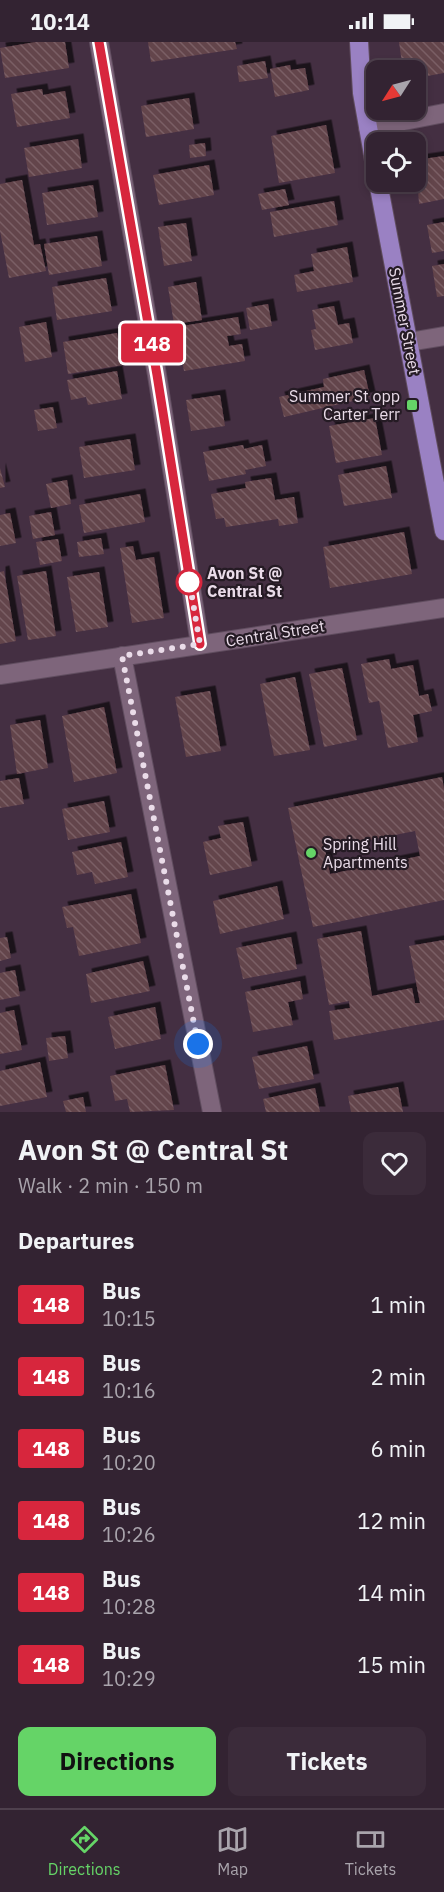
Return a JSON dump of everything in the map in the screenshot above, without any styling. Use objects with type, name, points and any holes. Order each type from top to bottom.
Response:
[{"type":"main road","points":[[359,42],[362,93],[369,132]]},
{"type":"main road","name":"Summer Street","points":[[380,192],[444,531]]},
{"type":"street","points":[[99,42],[155,363],[200,644]]},
{"type":"street","points":[[368,128],[444,113]]},
{"type":"street","points":[[409,342],[444,336]]},
{"type":"street","name":"Central Street","points":[[0,675],[444,608]]},
{"type":"street","points":[[122,656],[212,1112]]},
{"type":"building","points":[[36,42],[65,42],[69,68],[5,78],[0,48]]},
{"type":"building","points":[[148,42],[235,42],[237,49],[151,62]]},
{"type":"building","points":[[399,42],[444,42],[444,73],[426,76],[426,60],[402,60]]},
{"type":"building","points":[[265,61],[268,78],[239,82],[237,66]]},
{"type":"building","points":[[290,65],[291,70],[305,68],[309,90],[275,97],[270,69]]},
{"type":"building","points":[[42,89],[43,95],[65,91],[70,118],[17,127],[11,94]]},
{"type":"building","points":[[189,98],[194,129],[146,137],[141,106]]},
{"type":"building","points":[[326,125],[335,173],[279,183],[271,136]]},
{"type":"building","points":[[78,139],[82,168],[29,177],[24,148]]},
{"type":"building","points":[[205,143],[206,156],[190,158],[189,145]]},
{"type":"building","points":[[444,156],[444,199],[419,204],[418,192],[426,192],[426,159]]},
{"type":"building","points":[[209,165],[214,195],[159,205],[153,175]]},
{"type":"building","points":[[22,180],[34,245],[40,244],[46,271],[9,278],[0,231],[0,184]]},
{"type":"building","points":[[93,185],[98,217],[47,225],[42,193]]},
{"type":"building","points":[[285,189],[289,205],[262,210],[258,194]]},
{"type":"building","points":[[334,201],[338,225],[274,237],[270,212]]},
{"type":"building","points":[[444,222],[444,251],[432,253],[427,225]]},
{"type":"building","points":[[186,223],[192,261],[164,266],[158,227]]},
{"type":"building","points":[[97,236],[102,266],[49,275],[44,244]]},
{"type":"building","points":[[347,247],[353,282],[297,292],[294,275],[314,271],[311,254]]},
{"type":"building","points":[[444,264],[444,296],[437,297],[432,266]]},
{"type":"building","points":[[106,278],[112,311],[57,320],[52,287]]},
{"type":"building","points":[[196,282],[202,320],[174,324],[168,287]]},
{"type":"building","points":[[268,304],[272,326],[250,330],[246,308]]},
{"type":"building","points":[[334,306],[338,325],[349,323],[353,343],[315,350],[311,330],[316,329],[312,310]]},
{"type":"building","points":[[238,317],[241,334],[227,336],[229,346],[242,344],[245,361],[184,371],[176,327]]},
{"type":"building","points":[[46,322],[52,357],[25,362],[19,327]]},
{"type":"building","points":[[117,333],[123,365],[68,374],[63,342]]},
{"type":"building","points":[[364,370],[370,397],[284,417],[279,397],[324,387],[323,379]]},
{"type":"building","points":[[117,371],[122,399],[88,405],[86,397],[71,400],[67,380]]},
{"type":"building","points":[[220,395],[225,426],[191,431],[186,400]]},
{"type":"building","points":[[53,407],[57,428],[38,431],[34,410]]},
{"type":"building","points":[[375,418],[382,455],[336,463],[329,426]]},
{"type":"building","points":[[130,439],[135,470],[84,478],[79,447]]},
{"type":"building","points":[[243,445],[244,449],[262,445],[266,466],[245,470],[246,474],[209,481],[203,452]]},
{"type":"building","points":[[386,466],[392,498],[344,506],[338,475]]},
{"type":"building","points":[[0,468],[5,487],[0,488]]},
{"type":"building","points":[[271,478],[275,500],[294,497],[298,523],[279,526],[278,519],[226,527],[224,518],[216,519],[211,494],[246,488],[245,482]]},
{"type":"building","points":[[67,480],[71,504],[51,508],[46,484]]},
{"type":"building","points":[[140,494],[145,522],[84,533],[79,505]]},
{"type":"building","points":[[51,512],[55,535],[33,539],[29,516]]},
{"type":"building","points":[[10,513],[16,543],[0,546],[0,515]]},
{"type":"building","points":[[404,532],[412,574],[330,588],[323,547]]},
{"type":"building","points":[[101,538],[104,554],[79,557],[77,542]]},
{"type":"building","points":[[58,539],[62,561],[40,565],[36,542]]},
{"type":"building","points":[[133,546],[136,560],[154,557],[164,618],[132,623],[120,548]]},
{"type":"building","points":[[4,571],[16,641],[0,644],[0,572]]},
{"type":"building","points":[[46,571],[56,636],[28,640],[17,576]]},
{"type":"building","points":[[99,572],[108,627],[76,632],[67,577]]},
{"type":"building","points":[[389,659],[391,669],[413,665],[419,696],[428,694],[432,711],[413,715],[418,742],[388,748],[379,701],[369,703],[361,664]]},
{"type":"building","points":[[342,668],[357,740],[324,747],[309,674]]},
{"type":"building","points":[[295,677],[310,750],[274,756],[260,684]]},
{"type":"building","points":[[210,691],[221,751],[186,757],[175,697]]},
{"type":"building","points":[[104,707],[117,773],[74,782],[62,716]]},
{"type":"building","points":[[40,720],[48,768],[17,774],[10,725]]},
{"type":"building","name":"Spring Hill Apartments","points":[[442,777],[444,789],[444,900],[313,927],[288,808]],"holes":[[[415,831],[420,856],[330,874],[325,849]]]},
{"type":"building","points":[[19,778],[24,804],[0,808],[0,781]]},
{"type":"building","points":[[104,801],[110,832],[68,840],[62,809]]},
{"type":"building","points":[[243,822],[252,866],[210,875],[203,842],[221,838],[218,826]]},
{"type":"building","points":[[121,842],[128,877],[95,884],[92,872],[77,875],[72,852]]},
{"type":"building","points":[[277,886],[284,919],[220,934],[213,901]]},
{"type":"building","points":[[131,894],[141,943],[79,956],[73,927],[67,928],[62,907]]},
{"type":"building","points":[[361,931],[372,996],[412,988],[415,1003],[420,1003],[409,946],[444,940],[444,1020],[334,1040],[329,1011],[350,1008],[349,1001],[329,1005],[317,939]]},
{"type":"building","points":[[7,937],[11,958],[0,961],[0,938]]},
{"type":"building","points":[[291,937],[297,969],[243,979],[236,948]]},
{"type":"building","points":[[143,961],[150,991],[91,1003],[86,974]]},
{"type":"building","points":[[15,970],[20,996],[0,1000],[0,973]]},
{"type":"building","points":[[300,981],[303,999],[288,1002],[293,1025],[253,1032],[245,992]]},
{"type":"building","points":[[155,1007],[161,1039],[115,1049],[108,1017]]},
{"type":"building","points":[[14,1010],[22,1050],[0,1054],[0,1013]]},
{"type":"building","points":[[65,1036],[68,1058],[49,1061],[46,1038]]},
{"type":"building","points":[[307,1046],[314,1079],[259,1089],[252,1057]]},
{"type":"building","points":[[40,1062],[47,1097],[0,1106],[0,1071]]},
{"type":"building","points":[[165,1065],[174,1110],[130,1112],[127,1099],[115,1101],[110,1076]]},
{"type":"building","points":[[398,1087],[403,1112],[351,1112],[348,1096]]},
{"type":"building","points":[[315,1088],[320,1112],[266,1112],[263,1099]]},
{"type":"building","points":[[83,1097],[86,1112],[66,1112],[63,1101]]},
{"type":"bus line","name":"148","points":[[99,42],[157,375],[200,644]]},
{"type":"place","name":"Summer St opp Carter Terr","points":[[412,405]]},
{"type":"place","name":"Avon St @ Central St","points":[[189,582]]},
{"type":"place","name":"Spring Hill Apartments","points":[[311,853]]},
{"type":"route","points":[[189,582],[189,579],[200,644],[122,656],[198,1044]]}]
